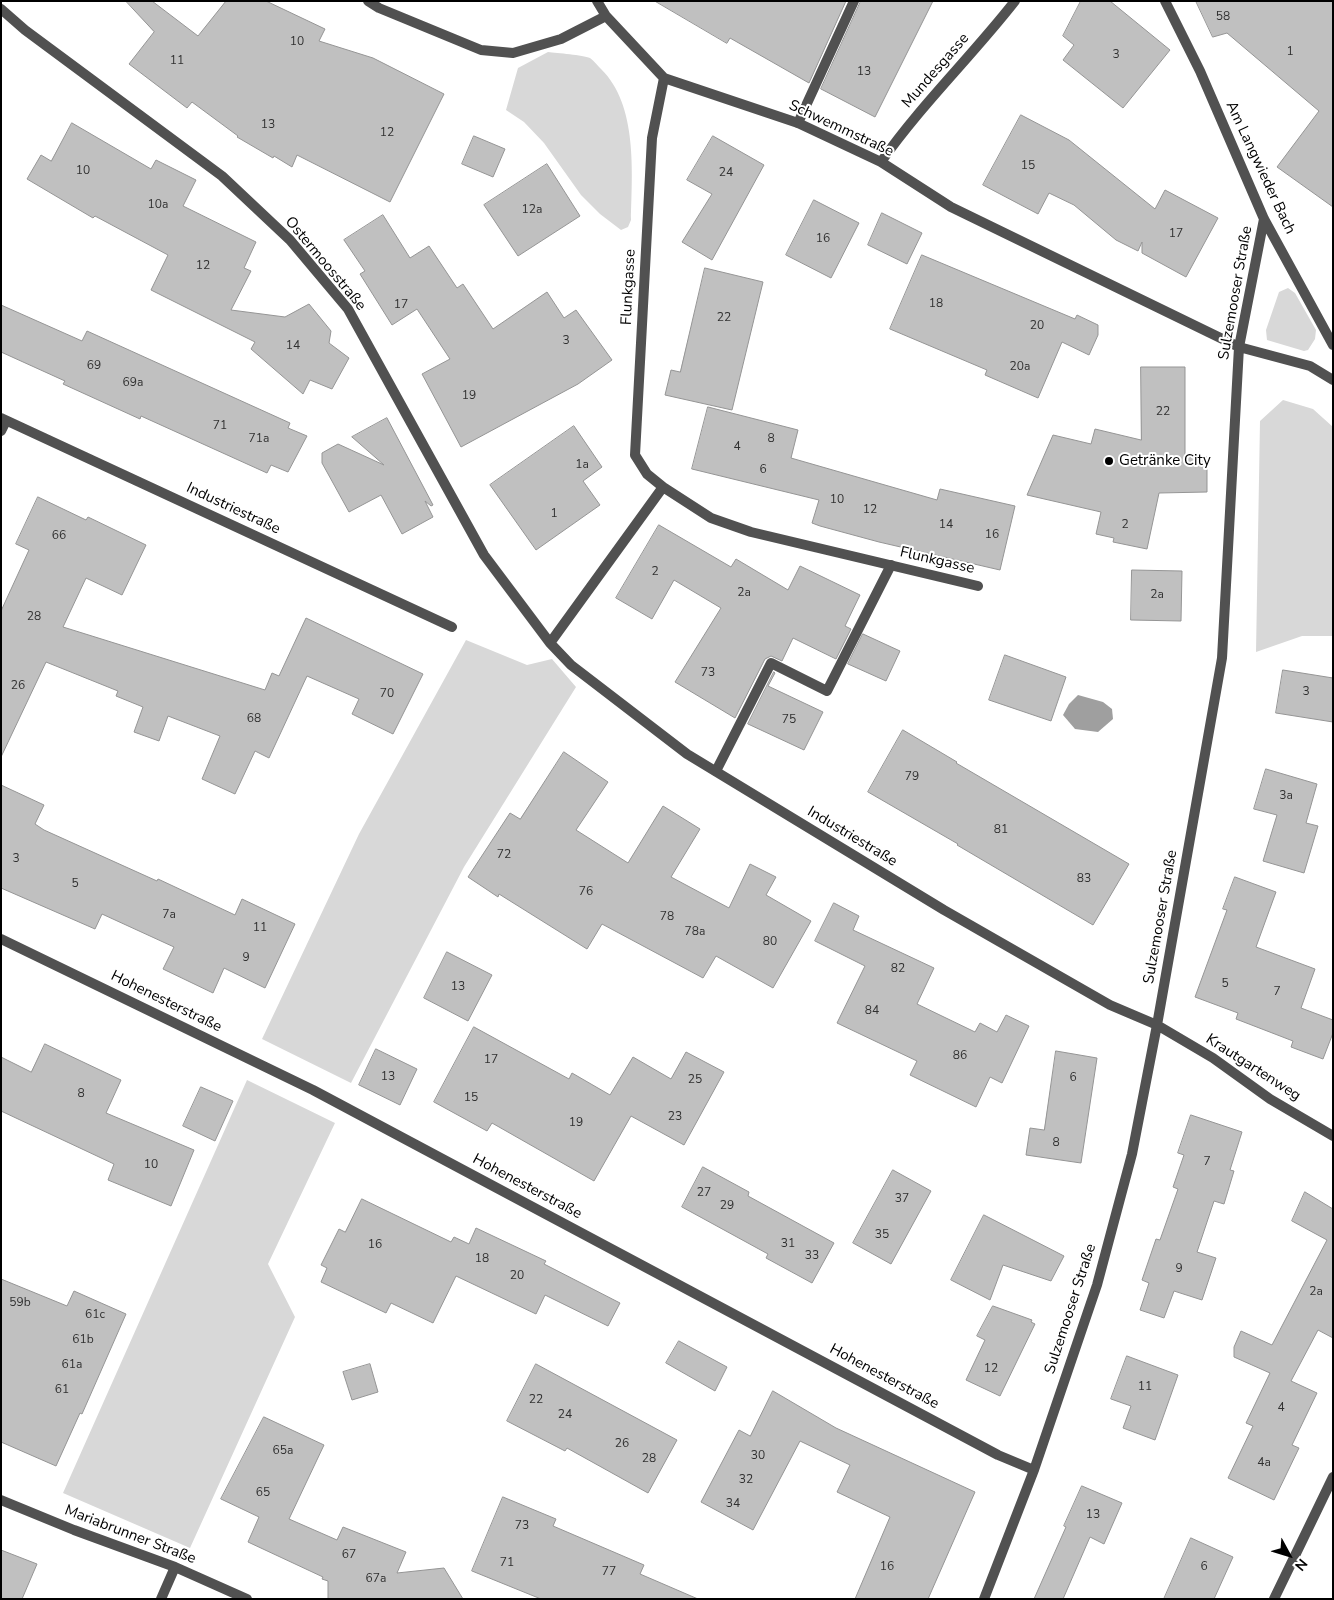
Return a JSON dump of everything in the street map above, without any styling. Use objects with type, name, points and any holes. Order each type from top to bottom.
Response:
[{"type":"street","points":[[368,1],[379,8],[481,50],[513,53],[561,39],[606,16]]},
{"type":"street","name":"Schwemmstraße","points":[[597,1],[606,16],[664,78],[798,123],[881,162],[951,207],[1239,347],[1310,366],[1333,380]]},
{"type":"street","points":[[798,123],[854,1]]},
{"type":"street","name":"Mundesgasse","points":[[881,162],[899,136],[992,31],[1015,1]]},
{"type":"street","name":"Am Langwieder Bach","points":[[1165,1],[1200,71],[1264,219],[1333,345]]},
{"type":"street","name":"Ostermoosstraße","points":[[1,10],[25,30],[222,176],[290,240],[348,309],[484,555],[550,643]]},
{"type":"street","name":"Flunkgasse","points":[[664,78],[652,138],[635,455],[647,474],[663,487],[711,518],[751,532],[978,586]]},
{"type":"street","name":"Sulzemooser Straße","points":[[984,1599],[1034,1470],[1097,1285],[1132,1154],[1157,1026],[1222,658],[1239,347],[1264,219]]},
{"type":"street","points":[[1,431],[4,420]]},
{"type":"street","name":"Industriestraße","points":[[4,420],[452,627]]},
{"type":"street","points":[[550,643],[663,487]]},
{"type":"street","points":[[716,772],[771,663],[827,691],[891,565]]},
{"type":"street","name":"Industriestraße","points":[[550,643],[579,671],[687,754],[960,920],[1110,1005],[1157,1026]]},
{"type":"street","name":"Hohenesterstraße","points":[[1,939],[314,1090],[998,1455],[1034,1470]]},
{"type":"street","name":"Krautgartenweg","points":[[1157,1026],[1213,1058],[1270,1099],[1333,1136]]},
{"type":"street","points":[[1274,1599],[1333,1477]]},
{"type":"street","name":"Mariabrunner Straße","points":[[1,1500],[74,1530],[174,1567],[247,1599]]},
{"type":"street","points":[[161,1599],[174,1567]]},
{"type":"shaded area","points":[[548,52],[590,58],[613,84],[621,101],[627,120],[632,161],[631,220],[628,227],[621,230],[600,214],[581,195],[544,143],[524,122],[506,110],[518,68]]},
{"type":"shaded area","points":[[1288,288],[1295,293],[1316,330],[1315,339],[1308,350],[1304,351],[1267,340],[1266,330],[1279,292]]},
{"type":"shaded area","points":[[1283,400],[1313,409],[1333,427],[1333,636],[1302,636],[1256,652],[1260,421]]},
{"type":"shaded area","points":[[466,640],[527,665],[552,659],[576,687],[464,867],[351,1083],[262,1039],[359,834]]},
{"type":"shaded area","points":[[1078,695],[1103,702],[1112,709],[1113,719],[1098,732],[1075,729],[1063,715],[1069,704]]},
{"type":"shaded area","points":[[247,1080],[335,1123],[268,1264],[295,1317],[190,1548],[63,1493]]},
{"type":"building","points":[[126,1],[152,1],[198,36],[226,1],[266,1],[325,29],[319,41],[373,58],[444,94],[390,202],[297,155],[292,167],[274,156],[273,158],[237,137],[192,102],[187,108],[129,64],[154,32]]},
{"type":"building","points":[[655,1],[846,1],[809,83],[730,38],[727,43]]},
{"type":"building","points":[[861,1],[933,1],[875,117],[821,89]]},
{"type":"building","points":[[1081,1],[1110,1],[1170,50],[1123,108],[1063,60],[1074,45],[1063,36]]},
{"type":"building","points":[[1196,1],[1333,1],[1333,207],[1277,167],[1319,111],[1227,33],[1213,37]]},
{"type":"building","points":[[1021,115],[1069,140],[1155,209],[1165,190],[1218,218],[1186,277],[1142,253],[1142,242],[1138,251],[1116,240],[1074,205],[1049,193],[1038,214],[983,185]]},
{"type":"building","points":[[72,123],[151,169],[156,160],[196,180],[183,206],[256,242],[244,268],[251,271],[231,310],[285,317],[309,304],[331,331],[329,343],[349,358],[332,389],[310,380],[303,394],[251,349],[255,342],[151,290],[168,255],[95,216],[93,218],[27,179],[41,155],[51,161]]},
{"type":"building","points":[[474,136],[505,149],[493,177],[462,164]]},
{"type":"building","points":[[713,136],[764,165],[712,260],[682,242],[712,194],[687,180]]},
{"type":"building","points":[[547,164],[580,216],[518,256],[484,205]]},
{"type":"building","points":[[814,200],[859,223],[831,278],[786,255]]},
{"type":"building","points":[[882,213],[922,233],[907,264],[868,245]]},
{"type":"building","points":[[383,215],[410,258],[429,246],[457,288],[463,284],[493,329],[547,292],[564,318],[576,310],[612,360],[578,384],[461,447],[422,374],[450,359],[417,309],[392,325],[360,274],[365,271],[344,240]]},
{"type":"building","points":[[922,255],[1075,319],[1077,315],[1098,325],[1098,335],[1089,355],[1062,342],[1038,398],[985,375],[987,370],[890,329]]},
{"type":"building","points":[[705,268],[763,282],[732,410],[665,395],[671,370],[680,372]]},
{"type":"building","points":[[1,305],[82,341],[87,331],[290,423],[288,428],[307,436],[288,472],[271,465],[267,473],[141,416],[140,419],[63,384],[65,381],[1,352]]},
{"type":"building","points":[[1141,367],[1185,367],[1185,457],[1207,457],[1207,492],[1159,493],[1147,549],[1113,542],[1114,538],[1096,534],[1101,512],[1027,495],[1053,435],[1091,444],[1095,429],[1141,440]]},
{"type":"building","points":[[708,407],[798,430],[791,458],[937,500],[940,489],[1015,506],[1000,570],[879,542],[820,526],[812,523],[819,500],[692,469]]},
{"type":"building","points":[[387,418],[433,505],[431,506],[425,501],[433,517],[402,534],[381,495],[349,512],[322,463],[322,453],[338,444],[384,465],[352,437]]},
{"type":"building","points":[[574,426],[602,467],[583,481],[600,505],[536,550],[490,485]]},
{"type":"building","points":[[38,497],[86,520],[88,517],[146,545],[122,595],[86,578],[63,627],[265,690],[272,673],[279,676],[306,618],[423,674],[393,734],[352,714],[359,699],[307,676],[269,758],[255,751],[235,794],[202,779],[220,736],[168,716],[159,741],[134,732],[143,707],[116,696],[118,691],[46,662],[1,757],[1,611],[29,550],[16,544]]},
{"type":"building","points":[[659,525],[731,567],[736,559],[788,590],[800,566],[860,595],[845,626],[851,629],[836,659],[793,638],[782,661],[771,656],[765,659],[735,718],[675,682],[721,608],[674,580],[652,619],[616,598]]},
{"type":"building","points":[[1132,570],[1182,571],[1181,621],[1131,620]]},
{"type":"building","points":[[863,634],[900,651],[886,681],[848,664]]},
{"type":"building","points":[[1005,655],[1066,677],[1051,721],[989,700]]},
{"type":"building","points":[[1283,670],[1333,678],[1333,722],[1276,713]]},
{"type":"building","points":[[774,672],[768,686],[823,712],[804,750],[748,724]]},
{"type":"building","points":[[903,730],[1129,864],[1093,925],[868,792]]},
{"type":"building","points":[[564,752],[608,782],[576,830],[628,863],[663,806],[700,829],[671,877],[729,908],[750,864],[776,877],[766,895],[811,921],[773,988],[716,956],[703,978],[602,924],[587,949],[499,894],[498,897],[468,877],[510,813],[520,819]]},
{"type":"building","points":[[1266,769],[1317,784],[1306,823],[1318,826],[1304,873],[1263,861],[1277,815],[1254,809]]},
{"type":"building","points":[[1,785],[44,805],[35,824],[44,830],[157,881],[158,879],[235,915],[242,899],[295,924],[265,988],[224,968],[213,993],[163,969],[174,947],[102,914],[95,929],[1,888]]},
{"type":"building","points":[[1235,877],[1276,892],[1256,947],[1315,969],[1301,1008],[1333,1020],[1333,1033],[1323,1059],[1291,1047],[1293,1041],[1236,1019],[1238,1013],[1195,997],[1227,910],[1223,909]]},
{"type":"building","points":[[834,903],[859,916],[853,930],[934,968],[917,1004],[975,1032],[980,1023],[997,1032],[1006,1015],[1029,1026],[1002,1083],[990,1077],[976,1107],[910,1075],[917,1061],[837,1023],[865,966],[815,941]]},
{"type":"building","points":[[447,952],[492,975],[468,1021],[424,998]]},
{"type":"building","points":[[474,1027],[569,1079],[572,1073],[610,1095],[633,1057],[671,1079],[686,1052],[724,1072],[684,1145],[631,1116],[594,1181],[492,1123],[487,1131],[434,1102]]},
{"type":"building","points":[[45,1044],[121,1080],[106,1113],[194,1150],[171,1206],[108,1180],[114,1164],[1,1111],[1,1057],[31,1072]]},
{"type":"building","points":[[376,1049],[417,1069],[400,1105],[359,1085]]},
{"type":"building","points":[[1056,1051],[1097,1058],[1081,1163],[1026,1155],[1030,1128],[1044,1130]]},
{"type":"building","points":[[201,1087],[233,1101],[215,1141],[183,1126]]},
{"type":"building","points":[[1191,1115],[1242,1132],[1230,1170],[1234,1171],[1224,1204],[1214,1201],[1197,1252],[1216,1258],[1202,1300],[1174,1291],[1164,1318],[1140,1310],[1149,1283],[1142,1280],[1156,1239],[1160,1240],[1178,1189],[1173,1187],[1184,1155],[1178,1153]]},
{"type":"building","points":[[703,1167],[749,1192],[748,1196],[834,1243],[812,1283],[766,1258],[768,1254],[682,1207]]},
{"type":"building","points":[[893,1170],[931,1191],[891,1264],[853,1243]]},
{"type":"building","points":[[1305,1192],[1333,1209],[1333,1338],[1318,1330],[1291,1381],[1317,1393],[1292,1445],[1299,1448],[1274,1500],[1228,1478],[1253,1426],[1246,1423],[1270,1373],[1234,1357],[1234,1347],[1241,1331],[1272,1345],[1327,1240],[1292,1221]]},
{"type":"building","points":[[362,1199],[451,1242],[454,1237],[469,1244],[476,1228],[546,1261],[544,1264],[620,1303],[608,1326],[545,1295],[536,1314],[456,1276],[433,1323],[391,1303],[386,1313],[321,1282],[327,1268],[321,1265],[339,1229],[345,1232]]},
{"type":"building","points":[[984,1215],[1064,1256],[1051,1281],[1003,1265],[990,1300],[951,1280]]},
{"type":"building","points":[[1,1279],[67,1306],[74,1291],[126,1314],[82,1414],[80,1413],[56,1466],[1,1442]]},
{"type":"building","points":[[993,1306],[1032,1320],[1031,1322],[1035,1324],[1000,1396],[966,1380],[985,1340],[977,1336]]},
{"type":"building","points":[[679,1341],[727,1367],[715,1391],[666,1363]]},
{"type":"building","points":[[1127,1356],[1178,1375],[1155,1440],[1123,1428],[1131,1406],[1111,1399]]},
{"type":"building","points":[[370,1364],[378,1392],[352,1400],[343,1372]]},
{"type":"building","points":[[536,1364],[677,1440],[648,1493],[567,1448],[565,1451],[507,1421]]},
{"type":"building","points":[[773,1391],[836,1428],[975,1492],[928,1599],[855,1599],[890,1517],[837,1492],[850,1465],[800,1441],[753,1530],[701,1502],[739,1430],[750,1436]]},
{"type":"building","points":[[264,1417],[324,1445],[289,1519],[337,1540],[343,1527],[406,1552],[397,1573],[444,1568],[463,1599],[328,1599],[328,1581],[322,1579],[323,1577],[248,1542],[259,1517],[221,1499]]},
{"type":"building","points":[[1082,1486],[1122,1503],[1104,1544],[1090,1537],[1063,1599],[1034,1599],[1066,1527],[1064,1526]]},
{"type":"building","points":[[503,1497],[556,1519],[553,1526],[644,1565],[640,1574],[698,1599],[541,1599],[472,1571]]},
{"type":"building","points":[[1191,1538],[1233,1557],[1214,1599],[1164,1599]]},
{"type":"building","points":[[1,1550],[37,1564],[22,1599],[1,1599]]},
{"type":"place","name":"Getränke City","points":[[1109,461]]}]
